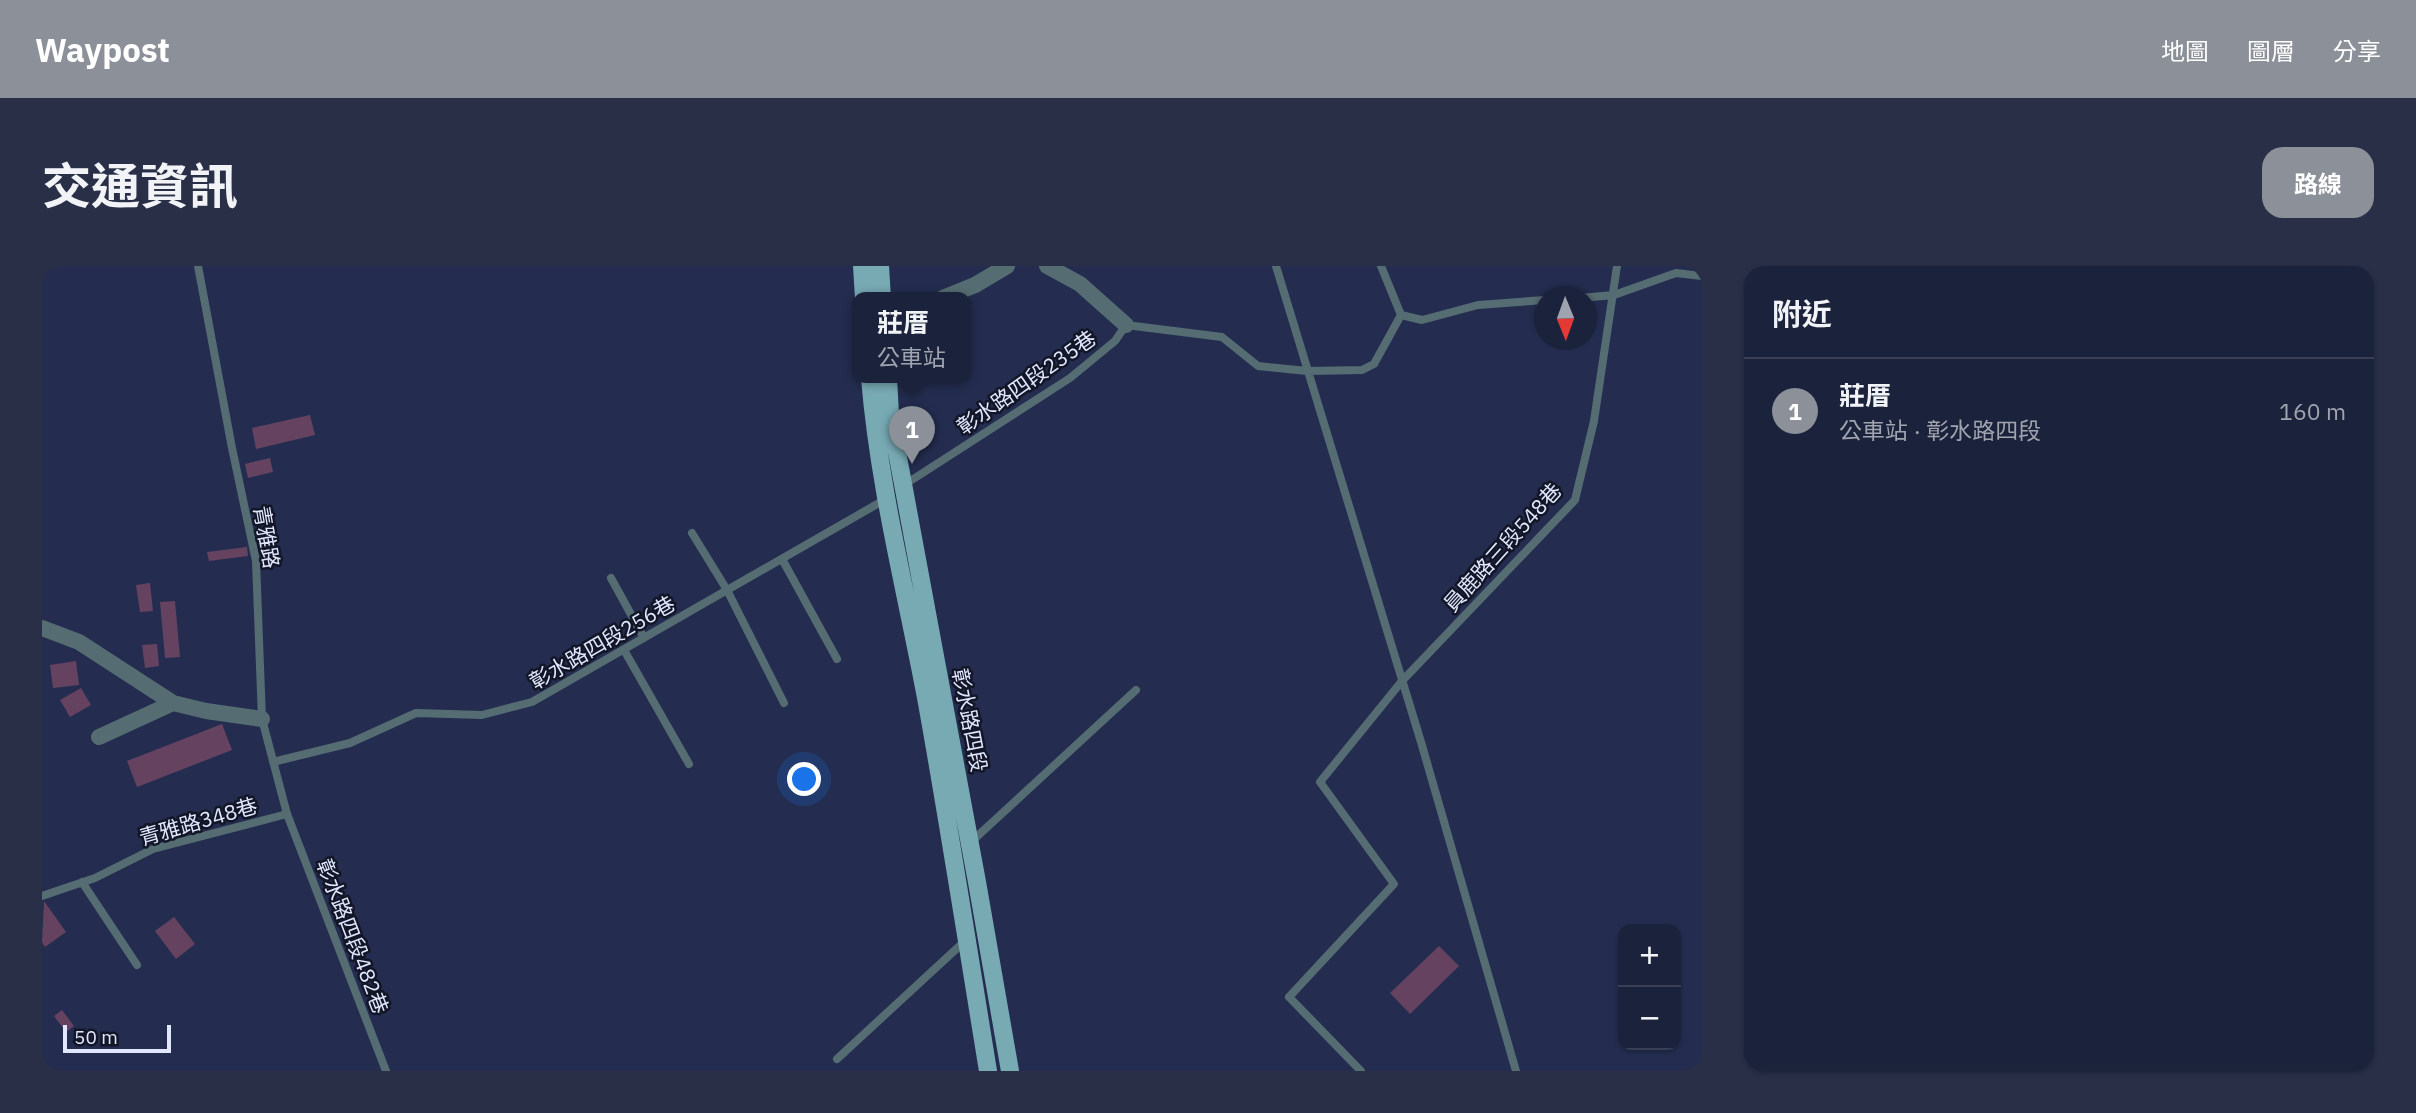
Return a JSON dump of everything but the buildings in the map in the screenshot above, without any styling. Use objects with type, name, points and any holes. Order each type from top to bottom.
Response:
[{"type":"main road","points":[[862,266],[864,292]]},
{"type":"main road","points":[[880,266],[882,292]]},
{"type":"main road","name":"彰水路四段","points":[[870,383],[887,499],[926,702],[988,1071]]},
{"type":"main road","name":"彰水路四段","points":[[888,383],[890,414],[978,882],[1010,1071]]},
{"type":"main road","points":[[957,883],[978,882]]},
{"type":"street","points":[[958,292],[1007,266]]},
{"type":"street","points":[[1047,266],[1080,284],[1126,325]]},
{"type":"street","points":[[42,628],[79,642],[173,703],[262,719]]},
{"type":"street","points":[[99,737],[173,703]]},
{"type":"lane","name":"青雅路","points":[[198,266],[256,561],[262,719],[287,814]]},
{"type":"lane","points":[[1276,266],[1402,681],[1516,1071]]},
{"type":"lane","points":[[1381,266],[1401,315]]},
{"type":"lane","name":"員鹿路三段548巷","points":[[1361,1071],[1289,997],[1394,884],[1320,782],[1402,681],[1575,500],[1594,421],[1617,266]]},
{"type":"lane","points":[[1597,296],[1614,295],[1676,273],[1702,276]]},
{"type":"lane","points":[[1401,315],[1422,320],[1478,305],[1534,301]]},
{"type":"lane","points":[[1126,325],[1222,337],[1258,366],[1307,371],[1362,370],[1374,364],[1401,315]]},
{"type":"lane","name":"彰水路四段235巷","points":[[887,499],[1070,378],[1115,341],[1126,325]]},
{"type":"lane","name":"彰水路四段256巷","points":[[273,762],[349,743],[416,712],[482,715],[532,702],[887,499]]},
{"type":"lane","points":[[692,533],[727,590],[784,703]]},
{"type":"lane","points":[[782,559],[837,659]]},
{"type":"lane","points":[[611,578],[644,638]]},
{"type":"lane","points":[[624,650],[689,764]]},
{"type":"lane","points":[[970,843],[1136,690]]},
{"type":"lane","name":"青雅路348巷","points":[[42,896],[82,882],[153,849],[287,814]]},
{"type":"lane","name":"彰水路四段482巷","points":[[287,814],[386,1071]]},
{"type":"lane","points":[[82,882],[137,965]]},
{"type":"lane","points":[[836,1059],[967,940]]},
{"type":"place","name":"莊厝","points":[[912,464]]}]
